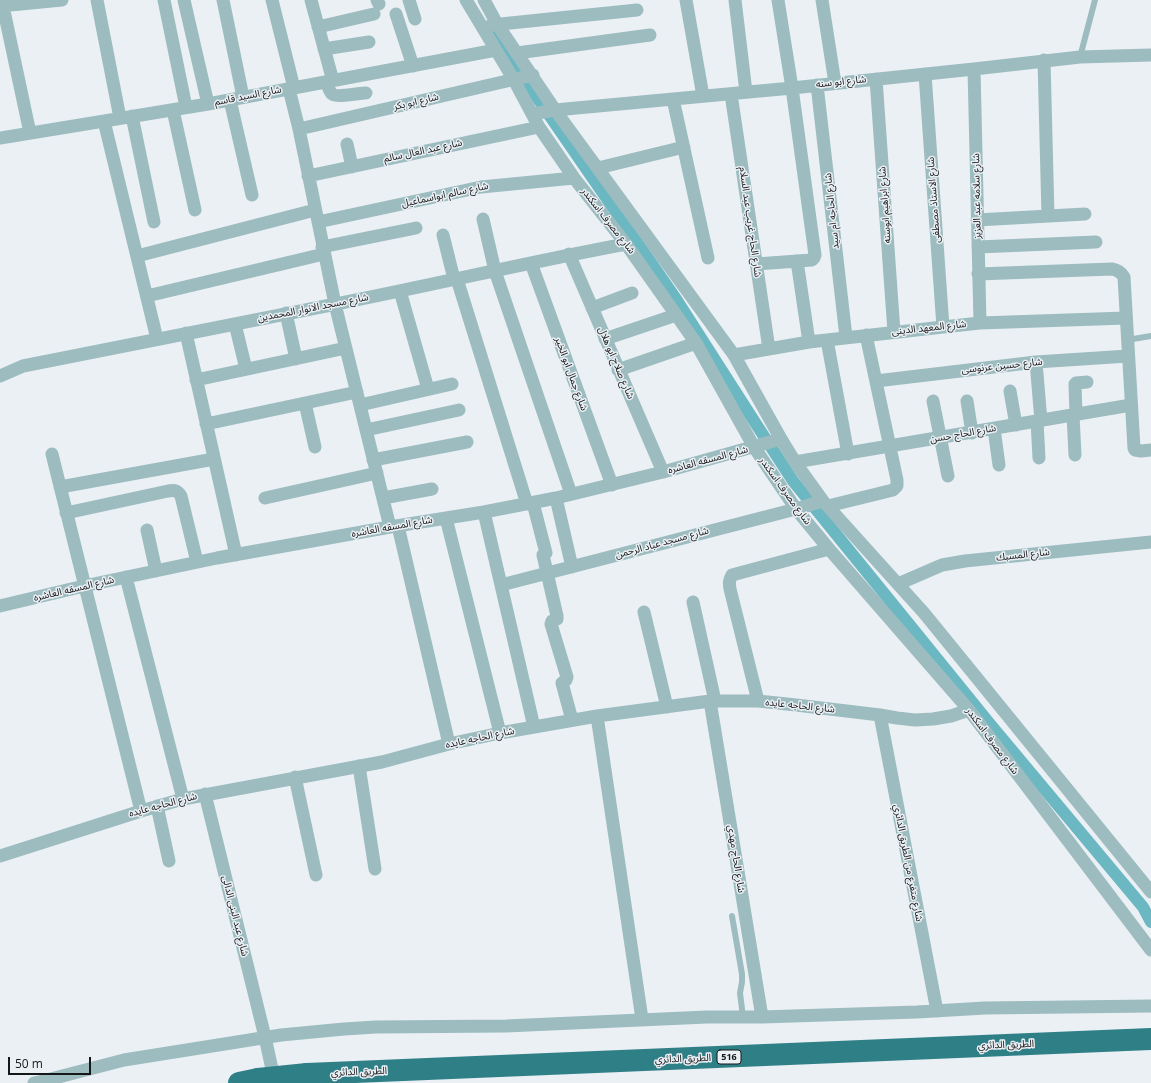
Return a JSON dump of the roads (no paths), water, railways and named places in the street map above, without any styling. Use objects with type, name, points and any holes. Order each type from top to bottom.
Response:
[{"type":"highway","name":"الطريق الدائري","points":[[257,1082],[307,1074],[1151,1039]]},
{"type":"street","points":[[30,133],[2,6],[19,2],[57,0]]},
{"type":"street","points":[[97,0],[154,222]]},
{"type":"street","points":[[164,0],[195,210]]},
{"type":"street","points":[[184,0],[208,104]]},
{"type":"street","points":[[223,0],[243,97]]},
{"type":"street","points":[[272,0],[335,304],[383,498],[394,526],[449,744]]},
{"type":"street","points":[[311,0],[324,49],[330,91],[334,95],[339,96],[366,93]]},
{"type":"street","points":[[409,0],[415,19]]},
{"type":"street","name":"شارع مصرف اسكندر","points":[[466,0],[514,80],[539,127],[574,178],[626,244],[696,343],[754,447],[796,509],[969,710],[1151,950]]},
{"type":"street","points":[[484,0],[497,24],[533,75],[555,110],[734,355],[795,462],[826,503],[929,619],[1151,892]]},
{"type":"street","points":[[686,0],[702,96]]},
{"type":"street","points":[[735,0],[746,92]]},
{"type":"street","points":[[756,264],[812,260],[815,254],[778,0]]},
{"type":"street","points":[[822,0],[835,83]]},
{"type":"street","points":[[318,27],[377,6]]},
{"type":"street","points":[[481,26],[637,10]]},
{"type":"street","points":[[396,14],[413,66]]},
{"type":"street","points":[[517,53],[650,36]]},
{"type":"street","points":[[324,49],[370,42]]},
{"type":"street","name":"شارع السيد قاسم","points":[[0,135],[30,133],[180,109],[496,50]]},
{"type":"street","name":"شارع ابو سنه","points":[[532,114],[555,110],[731,94],[974,69],[1080,56],[1151,55]]},
{"type":"street","points":[[1044,60],[1048,216]]},
{"type":"street","name":"شارع سلامه عبد العزيز","points":[[974,69],[980,323]]},
{"type":"street","name":"شارع الاستاذ مصطفى","points":[[926,74],[943,326]]},
{"type":"street","name":"شارع ابو بكر","points":[[298,129],[533,75]]},
{"type":"street","name":"شارع ابراهيم ابوسنه","points":[[876,79],[894,332]]},
{"type":"street","name":"شارع الحاجه ام سيد","points":[[818,85],[846,337]]},
{"type":"street","name":"شارع الحاج غريب عبد السلام","points":[[731,94],[769,349]]},
{"type":"street","points":[[673,99],[708,258]]},
{"type":"street","points":[[230,100],[252,195]]},
{"type":"street","points":[[104,121],[157,339]]},
{"type":"street","name":"شارع عبد العال سالم","points":[[308,176],[539,127]]},
{"type":"street","points":[[347,144],[352,167]]},
{"type":"street","points":[[598,168],[684,147]]},
{"type":"street","name":"شارع سالم ابواسماعيل","points":[[137,256],[316,216],[481,187],[574,178]]},
{"type":"street","points":[[977,220],[1084,214]]},
{"type":"street","points":[[483,219],[494,271],[571,494]]},
{"type":"street","points":[[146,296],[323,250],[416,228]]},
{"type":"street","points":[[443,235],[546,553],[543,555],[557,616],[557,619],[551,624],[567,678],[562,683],[572,720]]},
{"type":"street","points":[[978,247],[1096,242]]},
{"type":"street","name":"شارع مسجد الانوار المحمدين","points":[[2,373],[23,366],[335,304],[569,254],[626,244]]},
{"type":"street","name":"شارع صلاح ابو هلال","points":[[569,254],[663,472]]},
{"type":"street","points":[[797,261],[809,342]]},
{"type":"street","name":"شارع جمال ابو الخير","points":[[531,263],[612,485]]},
{"type":"street","points":[[978,274],[1112,269],[1122,272],[1124,277],[1134,448],[1135,450],[1146,450]]},
{"type":"street","points":[[400,290],[428,389]]},
{"type":"street","points":[[592,308],[632,293]]},
{"type":"street","points":[[286,313],[296,359]]},
{"type":"street","points":[[605,339],[676,314]]},
{"type":"street","name":"شارع المعهد الدينى","points":[[734,355],[809,342],[943,326],[980,323],[1126,318]]},
{"type":"street","points":[[235,324],[246,369]]},
{"type":"street","points":[[186,333],[236,555]]},
{"type":"street","points":[[866,335],[890,447]]},
{"type":"street","points":[[827,340],[848,454]]},
{"type":"street","points":[[618,370],[696,343]]},
{"type":"street","points":[[196,380],[346,348]]},
{"type":"street","name":"شارع حسين عرنوسى","points":[[876,381],[1036,362],[1128,356]]},
{"type":"street","points":[[1036,362],[1039,458]]},
{"type":"street","points":[[1075,455],[1075,384],[1076,382],[1087,382]]},
{"type":"street","points":[[206,424],[305,403],[428,389],[452,384]]},
{"type":"street","points":[[1010,391],[1016,425]]},
{"type":"street","points":[[933,401],[939,438],[948,476]]},
{"type":"street","points":[[967,401],[972,433]]},
{"type":"street","points":[[305,403],[315,447]]},
{"type":"street","name":"شارع الحاج حسن","points":[[795,462],[1131,405]]},
{"type":"street","points":[[366,430],[459,410]]},
{"type":"street","points":[[994,429],[999,464]]},
{"type":"street","name":"شارع المسقه العاشره","points":[[0,606],[84,586],[197,562],[556,498],[663,472],[781,439]]},
{"type":"street","points":[[374,460],[467,442]]},
{"type":"street","name":"شارع مسجد عباد الرحمن","points":[[501,585],[796,509],[893,490],[896,488],[898,483],[890,447]]},
{"type":"street","points":[[52,454],[141,811]]},
{"type":"street","points":[[60,487],[214,459]]},
{"type":"street","points":[[266,498],[377,473]]},
{"type":"street","points":[[383,498],[432,489]]},
{"type":"street","points":[[66,513],[174,490],[178,491],[181,496],[197,562]]},
{"type":"street","points":[[556,498],[572,567]]},
{"type":"street","points":[[484,512],[534,727]]},
{"type":"street","points":[[446,518],[500,733]]},
{"type":"street","points":[[147,530],[156,571]]},
{"type":"street","name":"شارع المسبك","points":[[898,584],[942,565],[965,561],[1151,542]]},
{"type":"street","points":[[758,701],[730,589],[730,578],[732,575],[829,548]]},
{"type":"street","points":[[126,577],[183,799]]},
{"type":"street","name":"شارع الحاج مهدي","points":[[693,602],[713,701],[762,1017]]},
{"type":"street","points":[[644,612],[667,707]]},
{"type":"street","name":"شارع الحاجه عايده","points":[[0,856],[183,799],[394,759],[449,744],[500,733],[597,716],[713,701],[758,701],[915,720],[951,716],[969,710]]},
{"type":"street","name":"شارع متفرع من الطريق الدائري","points":[[880,715],[937,1011]]},
{"type":"street","points":[[597,716],[642,1020]]},
{"type":"street","points":[[359,766],[375,869]]},
{"type":"street","points":[[295,777],[316,875]]},
{"type":"street","name":"شارع عبد البنى الدالى","points":[[205,794],[265,1037],[257,1082]]},
{"type":"street","points":[[157,806],[170,861]]},
{"type":"street","points":[[34,1083],[114,1062],[265,1037],[307,1032],[376,1027],[506,1026],[985,1008],[1151,1006]]},
{"type":"lane","points":[[1080,56],[1095,0]]},
{"type":"lane","points":[[1127,340],[1151,336]]},
{"type":"lane","points":[[732,916],[742,974],[740,993],[743,1017]]},
{"type":"waterway","points":[[490,29],[676,299],[793,481],[990,724],[1143,907],[1151,922]]}]
